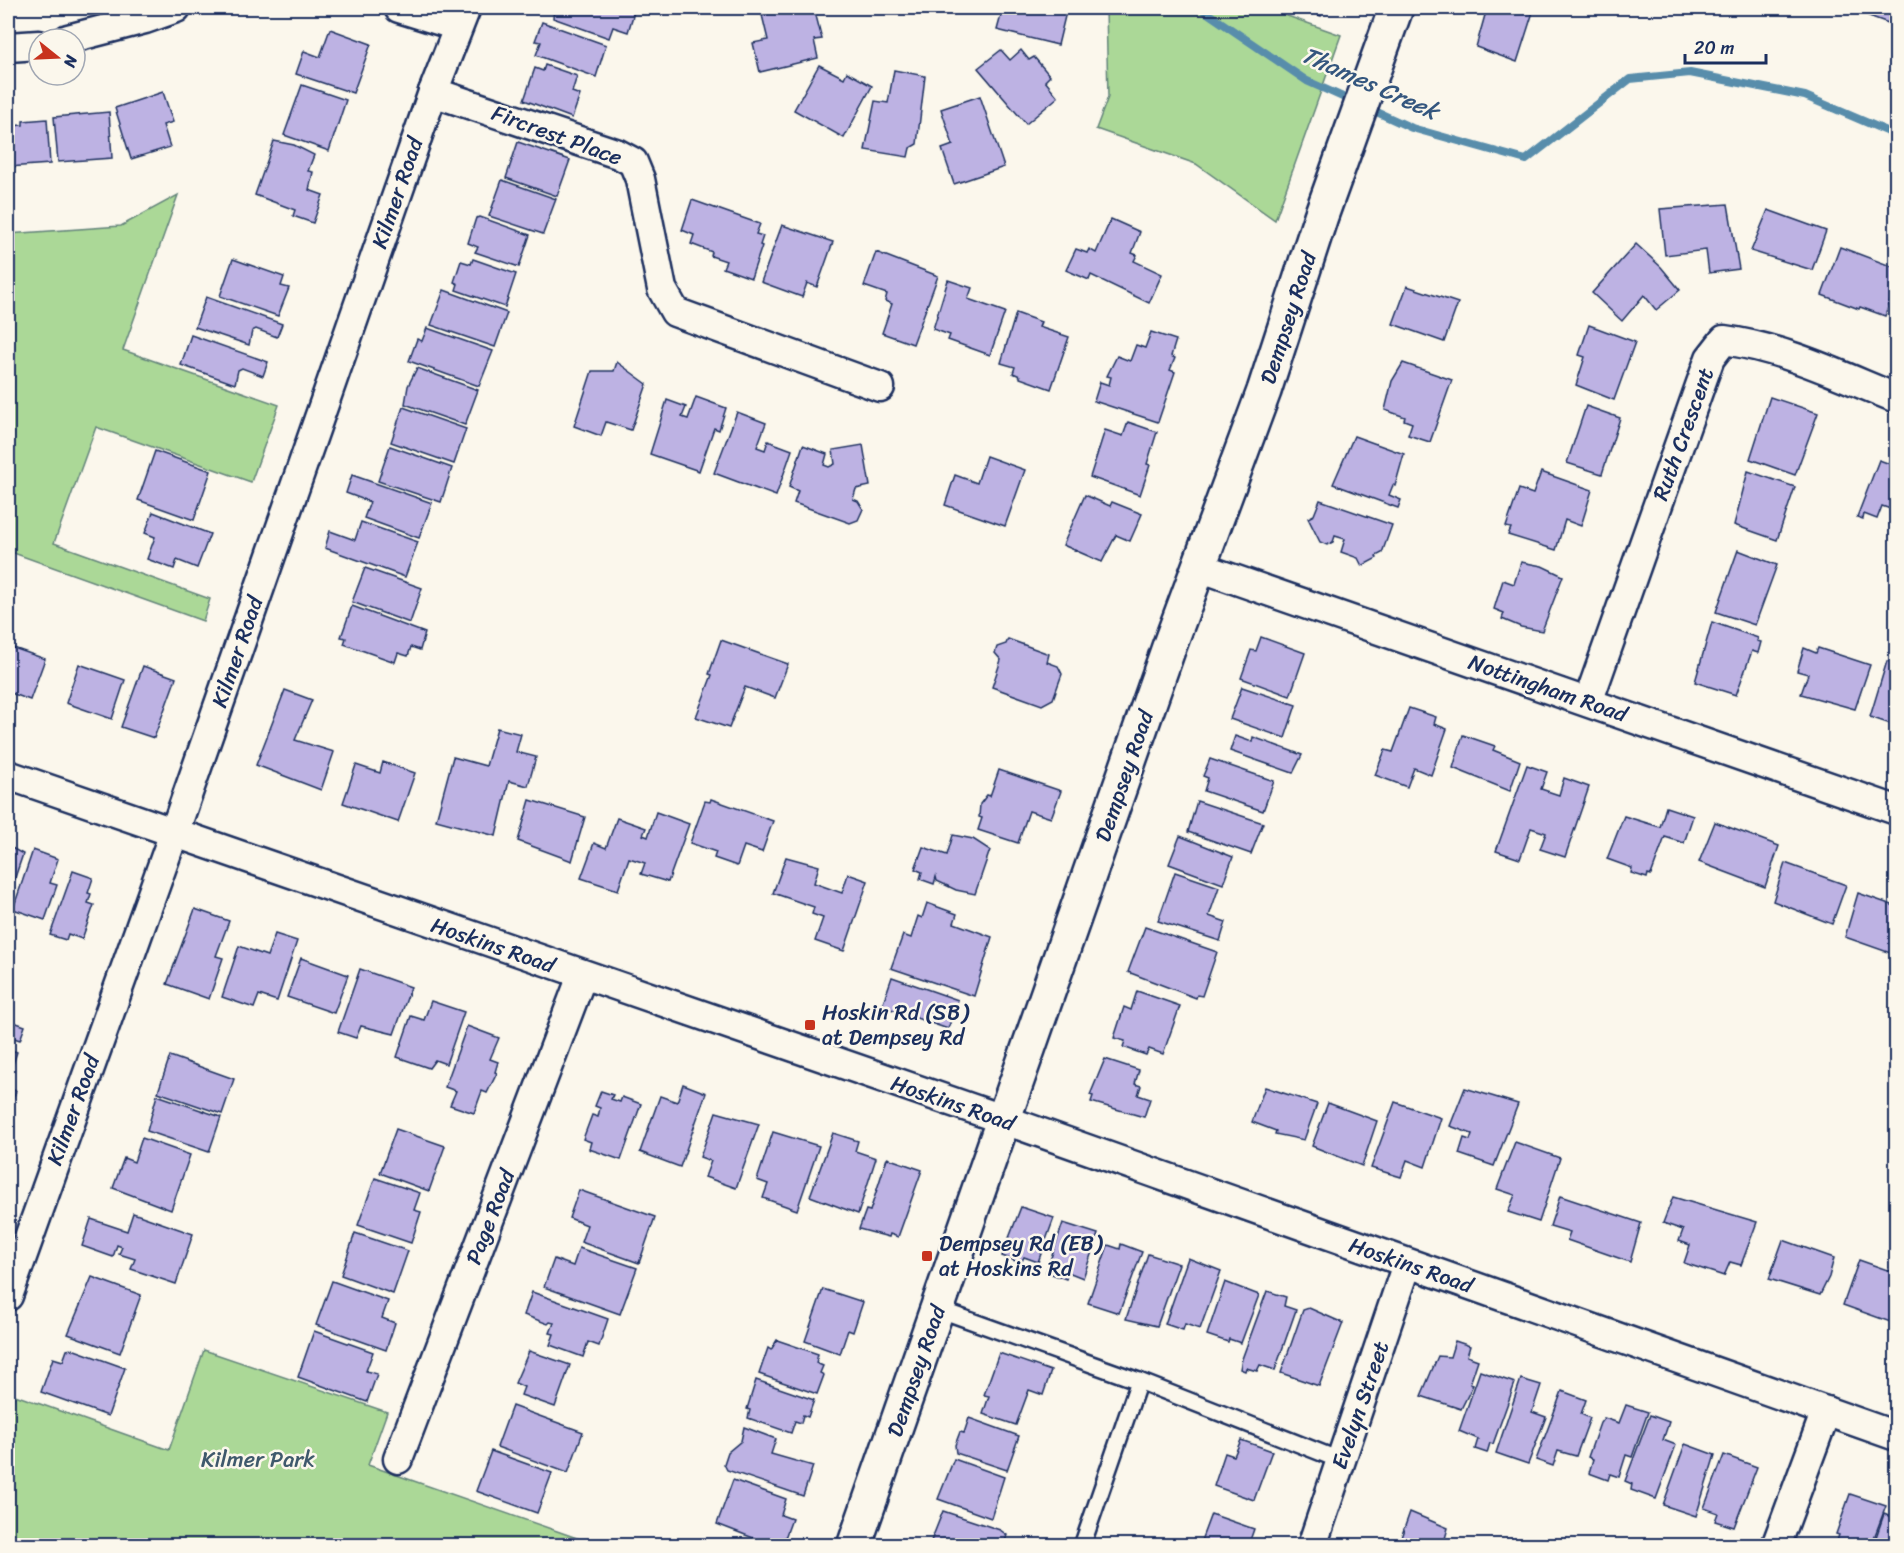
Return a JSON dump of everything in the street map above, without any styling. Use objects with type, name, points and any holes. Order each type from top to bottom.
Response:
[{"type":"street","points":[[87,34],[145,19],[176,8]]},
{"type":"street","points":[[399,8],[461,17]]},
{"type":"street","name":"Dempsey Road","points":[[854,1545],[1005,1120],[1118,791],[1264,391],[1341,162],[1396,8]]},
{"type":"street","name":"Kilmer Road","points":[[8,1296],[174,833],[461,17]]},
{"type":"street","points":[[8,46],[27,45]]},
{"type":"street","name":"Fircrest Place","points":[[433,92],[618,154],[633,162],[640,179],[662,289],[675,312],[880,387]]},
{"type":"street","name":"Ruth Crescent","points":[[1588,702],[1710,358],[1724,340],[1751,344],[1782,353],[1896,398]]},
{"type":"street","name":"Nottingham Road","points":[[1199,567],[1896,810]]},
{"type":"street","name":"Hoskins Road","points":[[8,775],[582,976],[1005,1120],[1896,1436]]},
{"type":"street","name":"Page Road","points":[[398,1459],[582,976]]},
{"type":"street","name":"Evelyn Street","points":[[1311,1545],[1342,1461],[1407,1264]]},
{"type":"street","points":[[1776,1545],[1826,1411]]},
{"type":"lane","points":[[938,1309],[1139,1381],[1342,1461]]},
{"type":"lane","points":[[1082,1545],[1139,1381]]},
{"type":"green space","points":[[1106,8],[1265,8],[1341,35],[1275,220],[1196,164],[1096,129],[1108,97]]},
{"type":"green space","points":[[178,195],[123,350],[279,405],[251,482],[96,427],[54,543],[210,599],[203,621],[8,551],[8,234],[121,226]]},
{"type":"green space","name":"Kilmer Park","points":[[204,1350],[387,1412],[368,1465],[597,1545],[8,1545],[8,1417],[15,1395],[169,1450]]},
{"type":"building","points":[[554,8],[635,9],[628,32],[613,27],[609,38],[553,18]]},
{"type":"building","points":[[795,8],[814,8],[822,39],[814,40],[818,58],[760,72],[753,43],[768,40],[762,15]]},
{"type":"building","points":[[1003,8],[1067,8],[1058,45],[997,30]]},
{"type":"building","points":[[1298,8],[1322,8],[1321,16]]},
{"type":"building","points":[[1487,8],[1521,8],[1533,12],[1517,62],[1476,47]]},
{"type":"building","points":[[1847,8],[1896,8],[1891,24]]},
{"type":"building","points":[[542,22],[606,45],[596,77],[536,55],[541,42],[535,41]]},
{"type":"building","points":[[330,29],[371,44],[353,93],[296,74],[304,51],[320,57]]},
{"type":"building","points":[[1001,50],[1010,60],[1021,50],[1029,60],[1034,57],[1050,76],[1045,81],[1058,97],[1026,124],[978,68]]},
{"type":"building","points":[[545,65],[577,76],[572,92],[580,95],[572,118],[524,100],[535,68],[543,71]]},
{"type":"building","points":[[819,65],[844,78],[847,72],[872,86],[844,138],[794,110]]},
{"type":"building","points":[[894,70],[925,76],[917,144],[910,148],[908,157],[865,150],[875,101],[888,103]]},
{"type":"building","points":[[302,85],[346,100],[329,151],[284,135]]},
{"type":"building","points":[[163,92],[173,122],[163,125],[170,147],[131,159],[115,108]]},
{"type":"building","points":[[980,96],[1004,167],[954,184],[942,149],[953,145],[941,109]]},
{"type":"building","points":[[109,112],[112,158],[58,162],[54,117]]},
{"type":"building","points":[[47,119],[50,164],[8,167],[8,126],[23,125],[23,121]]},
{"type":"building","points":[[274,141],[294,145],[314,155],[308,171],[313,172],[309,190],[323,195],[313,223],[293,216],[295,210],[255,195]]},
{"type":"building","points":[[518,142],[570,160],[557,196],[506,178]]},
{"type":"building","points":[[502,180],[556,199],[543,234],[489,216]]},
{"type":"building","points":[[692,200],[760,224],[756,234],[763,236],[760,245],[762,246],[751,278],[723,268],[726,261],[711,256],[712,252],[691,244],[694,235],[682,230]]},
{"type":"building","points":[[1728,204],[1739,269],[1709,273],[1706,250],[1665,255],[1660,209]]},
{"type":"building","points":[[1768,210],[1826,231],[1812,270],[1751,251]]},
{"type":"building","points":[[480,217],[530,235],[519,267],[475,252],[478,247],[468,243],[476,218]]},
{"type":"building","points":[[1111,219],[1140,232],[1132,253],[1137,255],[1134,261],[1162,274],[1149,303],[1091,275],[1089,280],[1066,270],[1076,249],[1087,253],[1089,249],[1096,253]]},
{"type":"building","points":[[782,225],[833,242],[817,287],[807,283],[802,297],[761,282]]},
{"type":"building","points":[[1636,244],[1661,267],[1680,290],[1656,310],[1644,295],[1622,321],[1592,293]]},
{"type":"building","points":[[1840,247],[1896,268],[1896,284],[1885,316],[1822,295]]},
{"type":"building","points":[[876,252],[938,276],[913,344],[882,333],[892,304],[885,301],[887,294],[864,286]]},
{"type":"building","points":[[233,259],[284,277],[281,286],[289,288],[278,316],[220,296]]},
{"type":"building","points":[[473,259],[516,274],[505,307],[456,290],[458,284],[454,282],[461,261],[471,264]]},
{"type":"building","points":[[948,280],[972,288],[968,299],[1005,312],[990,355],[948,340],[950,335],[933,329]]},
{"type":"building","points":[[1407,286],[1458,303],[1444,342],[1393,324]]},
{"type":"building","points":[[444,290],[507,313],[495,347],[431,325]]},
{"type":"building","points":[[206,297],[282,324],[277,337],[256,329],[252,331],[249,345],[195,327]]},
{"type":"building","points":[[1016,313],[1041,322],[1039,327],[1069,337],[1051,389],[1020,378],[1013,373],[1015,367],[1001,363]]},
{"type":"building","points":[[1589,325],[1635,342],[1614,400],[1576,385],[1585,357],[1579,355]]},
{"type":"building","points":[[427,328],[493,351],[479,386],[409,361],[417,339],[422,341]]},
{"type":"building","points":[[1151,332],[1176,340],[1171,356],[1175,358],[1170,370],[1175,372],[1158,422],[1094,401],[1100,382],[1109,385],[1111,377],[1107,376],[1117,356],[1130,361],[1136,345],[1145,348]]},
{"type":"building","points":[[191,335],[268,362],[263,376],[242,368],[238,370],[235,384],[181,365]]},
{"type":"building","points":[[617,362],[647,384],[631,430],[606,422],[601,436],[574,426],[592,371],[614,371]]},
{"type":"building","points":[[1403,363],[1452,380],[1430,442],[1408,435],[1412,423],[1404,420],[1405,417],[1385,410],[1392,381]]},
{"type":"building","points":[[417,368],[478,390],[465,425],[405,404],[408,386]]},
{"type":"building","points":[[696,397],[726,408],[719,430],[714,428],[699,471],[650,454],[667,400],[686,407],[682,417],[688,419]]},
{"type":"building","points":[[1770,397],[1818,413],[1795,475],[1750,459]]},
{"type":"building","points":[[1586,406],[1620,418],[1602,474],[1567,463]]},
{"type":"building","points":[[403,407],[466,429],[454,464],[391,442]]},
{"type":"building","points":[[737,412],[766,423],[757,447],[765,450],[768,441],[792,450],[776,496],[714,473]]},
{"type":"building","points":[[1128,422],[1157,432],[1147,464],[1150,465],[1140,495],[1090,477],[1105,430],[1123,436]]},
{"type":"building","points":[[1354,436],[1404,454],[1395,486],[1393,485],[1389,495],[1401,500],[1398,508],[1333,484]]},
{"type":"building","points":[[803,445],[827,454],[824,465],[829,467],[835,464],[833,450],[863,445],[870,486],[856,489],[853,499],[858,501],[863,509],[858,520],[850,523],[794,503],[798,491],[789,487]]},
{"type":"building","points":[[390,446],[452,468],[441,502],[378,481]]},
{"type":"building","points":[[155,451],[211,471],[194,520],[138,500]]},
{"type":"building","points":[[986,456],[1025,470],[1005,526],[945,505],[955,475],[977,483]]},
{"type":"building","points":[[1879,460],[1896,466],[1896,511],[1882,506],[1877,519],[1864,514],[1863,519],[1857,517]]},
{"type":"building","points":[[1748,471],[1795,487],[1777,540],[1734,525]]},
{"type":"building","points":[[1541,472],[1592,490],[1581,526],[1565,520],[1556,550],[1508,535],[1511,528],[1506,527],[1519,489],[1533,494]]},
{"type":"building","points":[[352,475],[432,503],[419,538],[364,518],[370,502],[346,493]]},
{"type":"building","points":[[1085,495],[1110,506],[1112,502],[1142,514],[1130,541],[1116,535],[1102,562],[1063,545]]},
{"type":"building","points":[[1320,500],[1392,525],[1382,553],[1362,566],[1358,558],[1341,552],[1345,539],[1335,536],[1333,542],[1327,545],[1320,542],[1308,518],[1314,515]]},
{"type":"building","points":[[153,512],[210,534],[197,568],[177,560],[174,569],[147,559],[155,537],[145,533]]},
{"type":"building","points":[[361,522],[418,542],[405,577],[325,548],[330,531],[355,540]]},
{"type":"building","points":[[1738,550],[1777,565],[1755,625],[1716,612]]},
{"type":"building","points":[[1521,562],[1542,566],[1563,576],[1542,631],[1521,627],[1502,619],[1504,613],[1494,609],[1503,580],[1514,584]]},
{"type":"building","points":[[365,568],[422,588],[410,623],[352,602]]},
{"type":"building","points":[[352,606],[425,633],[420,650],[411,647],[408,656],[398,653],[395,662],[344,644],[346,638],[341,637]]},
{"type":"building","points":[[1712,622],[1758,638],[1757,641],[1761,642],[1758,653],[1752,651],[1736,695],[1695,682]]},
{"type":"building","points":[[1261,637],[1305,653],[1290,696],[1241,678],[1251,650],[1256,651]]},
{"type":"building","points":[[1008,639],[1049,654],[1047,662],[1058,666],[1062,674],[1053,699],[1042,705],[992,687],[1001,660],[995,653],[997,647],[1006,644]]},
{"type":"building","points":[[721,640],[788,664],[775,698],[745,687],[729,728],[696,717],[712,675],[709,674]]},
{"type":"building","points":[[8,646],[45,659],[30,700],[8,692]]},
{"type":"building","points":[[1804,648],[1816,653],[1818,648],[1870,665],[1855,709],[1801,694],[1808,674],[1797,671]]},
{"type":"building","points":[[1887,661],[1896,664],[1896,726],[1870,717]]},
{"type":"building","points":[[79,664],[125,680],[112,719],[66,703]]},
{"type":"building","points":[[143,666],[176,678],[154,738],[121,727]]},
{"type":"building","points":[[1242,687],[1296,705],[1285,738],[1230,719]]},
{"type":"building","points":[[285,690],[312,700],[295,740],[334,752],[321,790],[256,765]]},
{"type":"building","points":[[1409,708],[1436,717],[1434,724],[1447,729],[1431,775],[1414,768],[1407,787],[1375,775],[1385,750],[1393,752]]},
{"type":"building","points":[[497,728],[521,734],[516,752],[536,757],[528,786],[509,781],[496,836],[436,820],[453,757],[486,766]]},
{"type":"building","points":[[1463,735],[1495,746],[1493,750],[1520,761],[1510,791],[1453,768]]},
{"type":"building","points":[[1235,736],[1252,742],[1253,737],[1302,755],[1293,773],[1230,751]]},
{"type":"building","points":[[1210,759],[1274,781],[1263,811],[1204,791],[1208,778],[1203,776]]},
{"type":"building","points":[[383,762],[415,773],[398,822],[343,803],[356,765],[380,773]]},
{"type":"building","points":[[1527,765],[1547,772],[1541,789],[1559,795],[1564,778],[1589,787],[1565,857],[1540,849],[1546,833],[1531,828],[1520,859],[1496,851]]},
{"type":"building","points":[[999,770],[1061,791],[1051,818],[1029,811],[1018,843],[978,830],[982,818],[979,817],[980,804],[987,795],[990,796]]},
{"type":"building","points":[[711,799],[773,821],[762,852],[744,846],[737,866],[714,858],[716,852],[690,843],[705,801],[710,802]]},
{"type":"building","points":[[530,800],[585,817],[572,861],[518,841]]},
{"type":"building","points":[[1197,801],[1263,823],[1251,854],[1188,832]]},
{"type":"building","points":[[1666,807],[1693,816],[1684,843],[1665,837],[1651,875],[1648,874],[1647,878],[1631,873],[1632,868],[1607,859],[1624,816],[1660,827]]},
{"type":"building","points":[[656,812],[689,824],[668,882],[641,874],[645,863],[629,858],[618,890],[581,878],[594,843],[606,848],[617,818],[646,828],[643,835],[648,837]]},
{"type":"building","points":[[1715,822],[1779,846],[1765,887],[1699,862]]},
{"type":"building","points":[[953,835],[973,839],[990,850],[975,894],[956,890],[937,881],[936,877],[934,884],[920,879],[922,872],[915,869],[923,847],[947,855]]},
{"type":"building","points":[[1180,836],[1233,857],[1223,884],[1169,864]]},
{"type":"building","points":[[8,846],[23,854],[8,898]]},
{"type":"building","points":[[33,850],[58,859],[50,883],[57,885],[45,920],[13,909]]},
{"type":"building","points":[[786,857],[819,866],[814,883],[842,893],[848,874],[868,881],[844,951],[815,941],[823,918],[812,914],[814,907],[773,893]]},
{"type":"building","points":[[1785,863],[1846,885],[1832,924],[1773,901]]},
{"type":"building","points":[[73,871],[93,878],[88,893],[91,894],[88,903],[94,905],[82,939],[68,934],[66,940],[50,935]]},
{"type":"building","points":[[1175,872],[1219,887],[1209,916],[1226,922],[1220,941],[1158,921]]},
{"type":"building","points":[[1858,893],[1895,906],[1896,903],[1896,955],[1845,937]]},
{"type":"building","points":[[927,903],[957,914],[954,923],[992,937],[974,996],[891,968],[903,935],[911,938],[918,916],[922,918]]},
{"type":"building","points":[[195,909],[229,921],[216,956],[223,958],[209,999],[167,984]]},
{"type":"building","points":[[1145,927],[1217,952],[1202,996],[1197,995],[1196,998],[1128,972]]},
{"type":"building","points":[[275,934],[297,941],[277,1001],[259,995],[254,1008],[222,997],[239,946],[267,956]]},
{"type":"building","points":[[301,958],[348,975],[334,1013],[287,997]]},
{"type":"building","points":[[360,969],[411,987],[394,1034],[361,1026],[356,1038],[338,1032]]},
{"type":"building","points":[[892,977],[958,1000],[948,1029],[882,1006]]},
{"type":"building","points":[[1137,991],[1180,1006],[1163,1054],[1149,1049],[1146,1055],[1123,1047],[1125,1041],[1114,1038],[1124,1007],[1131,1010]]},
{"type":"building","points":[[431,1001],[464,1012],[446,1064],[435,1060],[429,1068],[397,1057],[411,1016],[424,1020]]},
{"type":"building","points":[[8,1020],[25,1026],[20,1040],[8,1036]]},
{"type":"building","points":[[467,1026],[499,1038],[490,1059],[498,1062],[495,1072],[497,1073],[487,1093],[482,1091],[474,1113],[450,1105],[456,1091],[445,1087]]},
{"type":"building","points":[[8,1049],[17,1052],[12,1067],[8,1065]]},
{"type":"building","points":[[170,1056],[234,1079],[222,1114],[158,1092]]},
{"type":"building","points":[[1105,1059],[1139,1070],[1135,1084],[1141,1086],[1138,1095],[1150,1099],[1144,1117],[1091,1102],[1093,1096],[1090,1095]]},
{"type":"building","points":[[683,1084],[706,1093],[680,1167],[640,1152],[660,1096],[677,1102]]},
{"type":"building","points":[[1265,1087],[1317,1104],[1304,1140],[1275,1134],[1276,1131],[1252,1122]]},
{"type":"building","points":[[8,1088],[16,1091],[8,1113]]},
{"type":"building","points":[[1465,1088],[1518,1104],[1494,1166],[1459,1154],[1464,1138],[1470,1140],[1472,1134],[1450,1126]]},
{"type":"building","points":[[601,1091],[613,1095],[611,1099],[620,1102],[622,1097],[641,1104],[621,1160],[589,1149],[591,1142],[583,1139],[592,1115],[598,1117],[600,1108],[595,1106]]},
{"type":"building","points":[[157,1095],[221,1117],[209,1152],[147,1131]]},
{"type":"building","points":[[1395,1102],[1441,1118],[1425,1167],[1407,1160],[1401,1177],[1371,1168]]},
{"type":"building","points":[[1328,1103],[1377,1121],[1362,1166],[1312,1146]]},
{"type":"building","points":[[716,1112],[759,1124],[736,1188],[705,1177],[711,1161],[700,1157]]},
{"type":"building","points":[[396,1129],[445,1146],[429,1191],[380,1173]]},
{"type":"building","points":[[773,1132],[819,1146],[797,1210],[763,1198],[768,1184],[757,1180]]},
{"type":"building","points":[[833,1133],[858,1141],[855,1151],[876,1158],[858,1214],[810,1196]]},
{"type":"building","points":[[142,1138],[190,1155],[171,1210],[113,1188],[124,1158],[134,1162]]},
{"type":"building","points":[[1515,1142],[1560,1158],[1539,1222],[1508,1212],[1515,1195],[1497,1189]]},
{"type":"building","points":[[887,1158],[922,1170],[898,1237],[890,1234],[889,1237],[859,1229],[866,1210],[870,1211]]},
{"type":"building","points":[[375,1178],[420,1193],[414,1210],[421,1212],[411,1243],[358,1225]]},
{"type":"building","points":[[579,1190],[655,1217],[639,1263],[581,1242],[587,1225],[569,1218]]},
{"type":"building","points":[[1560,1196],[1641,1223],[1630,1262],[1567,1240],[1570,1232],[1550,1226]]},
{"type":"building","points":[[1673,1197],[1757,1222],[1741,1265],[1730,1262],[1724,1276],[1684,1263],[1690,1245],[1679,1241],[1683,1230],[1663,1223]]},
{"type":"building","points":[[1021,1207],[1054,1218],[1038,1262],[1024,1257],[1021,1263],[1002,1256]]},
{"type":"building","points":[[133,1213],[193,1234],[176,1284],[131,1269],[135,1259],[119,1254],[122,1247],[117,1245],[113,1257],[82,1246],[91,1219],[127,1231]]},
{"type":"building","points":[[1063,1223],[1098,1234],[1083,1278],[1068,1272],[1066,1279],[1046,1272]]},
{"type":"building","points":[[355,1233],[408,1251],[393,1294],[341,1275]]},
{"type":"building","points":[[1783,1240],[1834,1258],[1829,1277],[1820,1295],[1769,1279]]},
{"type":"building","points":[[1121,1244],[1142,1252],[1119,1313],[1088,1303],[1108,1245],[1120,1249]]},
{"type":"building","points":[[579,1248],[637,1268],[620,1314],[544,1287],[554,1259],[573,1266]]},
{"type":"building","points":[[1148,1254],[1179,1264],[1157,1326],[1126,1319]]},
{"type":"building","points":[[1188,1258],[1221,1271],[1200,1329],[1185,1324],[1183,1330],[1165,1324]]},
{"type":"building","points":[[1859,1260],[1896,1273],[1896,1324],[1843,1305]]},
{"type":"building","points":[[92,1277],[141,1295],[120,1353],[68,1334]]},
{"type":"building","points":[[332,1281],[388,1301],[382,1318],[395,1323],[386,1350],[316,1325]]},
{"type":"building","points":[[1225,1282],[1259,1295],[1241,1343],[1229,1339],[1228,1342],[1207,1335]]},
{"type":"building","points":[[823,1289],[863,1302],[853,1332],[848,1330],[840,1354],[805,1341]]},
{"type":"building","points":[[1267,1291],[1286,1297],[1284,1306],[1296,1310],[1275,1370],[1260,1365],[1257,1371],[1246,1368],[1245,1371],[1240,1369],[1242,1359]]},
{"type":"building","points":[[532,1292],[608,1319],[599,1346],[588,1342],[583,1357],[550,1345],[554,1334],[550,1333],[554,1323],[548,1324],[524,1315]]},
{"type":"building","points":[[1309,1308],[1343,1323],[1319,1386],[1281,1373],[1303,1310]]},
{"type":"building","points":[[314,1331],[373,1352],[366,1371],[377,1374],[367,1402],[298,1377]]},
{"type":"building","points":[[777,1340],[818,1354],[816,1363],[823,1366],[820,1373],[824,1375],[817,1394],[759,1374],[768,1348],[771,1350]]},
{"type":"building","points":[[1455,1341],[1470,1346],[1467,1356],[1478,1360],[1470,1384],[1473,1385],[1461,1409],[1421,1396],[1438,1356],[1450,1357]]},
{"type":"building","points":[[72,1349],[125,1368],[108,1416],[41,1392],[53,1358],[63,1361],[67,1350]]},
{"type":"building","points":[[529,1351],[570,1365],[555,1407],[521,1395],[524,1387],[515,1383]]},
{"type":"building","points":[[999,1353],[1051,1371],[1043,1395],[1029,1390],[1016,1425],[983,1414],[989,1396],[984,1395]]},
{"type":"building","points":[[1480,1371],[1515,1383],[1493,1444],[1490,1443],[1487,1453],[1475,1449],[1478,1439],[1459,1431]]},
{"type":"building","points":[[1521,1379],[1541,1385],[1532,1412],[1546,1417],[1528,1464],[1496,1453]]},
{"type":"building","points":[[756,1380],[814,1400],[808,1417],[803,1415],[801,1423],[795,1421],[791,1433],[748,1418],[750,1410],[747,1409]]},
{"type":"building","points":[[1562,1391],[1586,1400],[1581,1414],[1590,1418],[1576,1456],[1558,1451],[1553,1466],[1536,1460]]},
{"type":"building","points":[[1626,1405],[1648,1412],[1632,1457],[1626,1455],[1619,1477],[1610,1474],[1608,1480],[1589,1473],[1593,1459],[1588,1457],[1600,1423],[1604,1418],[1619,1423]]},
{"type":"building","points":[[512,1406],[583,1432],[568,1473],[497,1447]]},
{"type":"building","points":[[1650,1415],[1669,1422],[1663,1440],[1676,1445],[1656,1499],[1631,1490],[1632,1484],[1625,1481]]},
{"type":"building","points":[[969,1418],[1019,1436],[1007,1470],[956,1453],[955,1445],[960,1432],[964,1433]]},
{"type":"building","points":[[744,1427],[776,1439],[771,1454],[813,1466],[803,1496],[727,1470],[724,1464],[728,1452],[741,1441]]},
{"type":"building","points":[[1241,1440],[1272,1451],[1254,1500],[1214,1486],[1225,1453],[1234,1456]]},
{"type":"building","points":[[1685,1444],[1715,1455],[1696,1516],[1663,1505]]},
{"type":"building","points":[[491,1451],[552,1473],[537,1513],[476,1491]]},
{"type":"building","points":[[1724,1455],[1757,1467],[1734,1527],[1715,1521],[1718,1513],[1704,1508]]},
{"type":"building","points":[[954,1459],[1004,1477],[991,1518],[938,1499]]},
{"type":"building","points":[[733,1480],[786,1499],[781,1515],[792,1519],[782,1546],[774,1546],[717,1524]]},
{"type":"building","points":[[1850,1494],[1886,1506],[1871,1546],[1835,1546],[1839,1535],[1836,1534]]},
{"type":"building","points":[[943,1511],[1000,1530],[1007,1535],[1004,1546],[943,1546],[931,1541]]},
{"type":"building","points":[[1410,1512],[1448,1528],[1443,1546],[1398,1546]]},
{"type":"building","points":[[1211,1514],[1254,1529],[1248,1546],[1199,1546]]},
{"type":"building","points":[[1884,1514],[1896,1519],[1896,1546],[1873,1546]]},
{"type":"waterway","name":"Thames Creek","points":[[1200,8],[1307,81],[1356,103]]},
{"type":"waterway","name":"Thames Creek","points":[[1368,108],[1412,128],[1526,160],[1630,79],[1690,73],[1805,96],[1896,135]]},
{"type":"place","name":"Hoskin Rd (SB) at Dempsey Rd","points":[[810,1025]]},
{"type":"place","name":"Dempsey Rd (EB) at Hoskins Rd","points":[[927,1256]]}]
